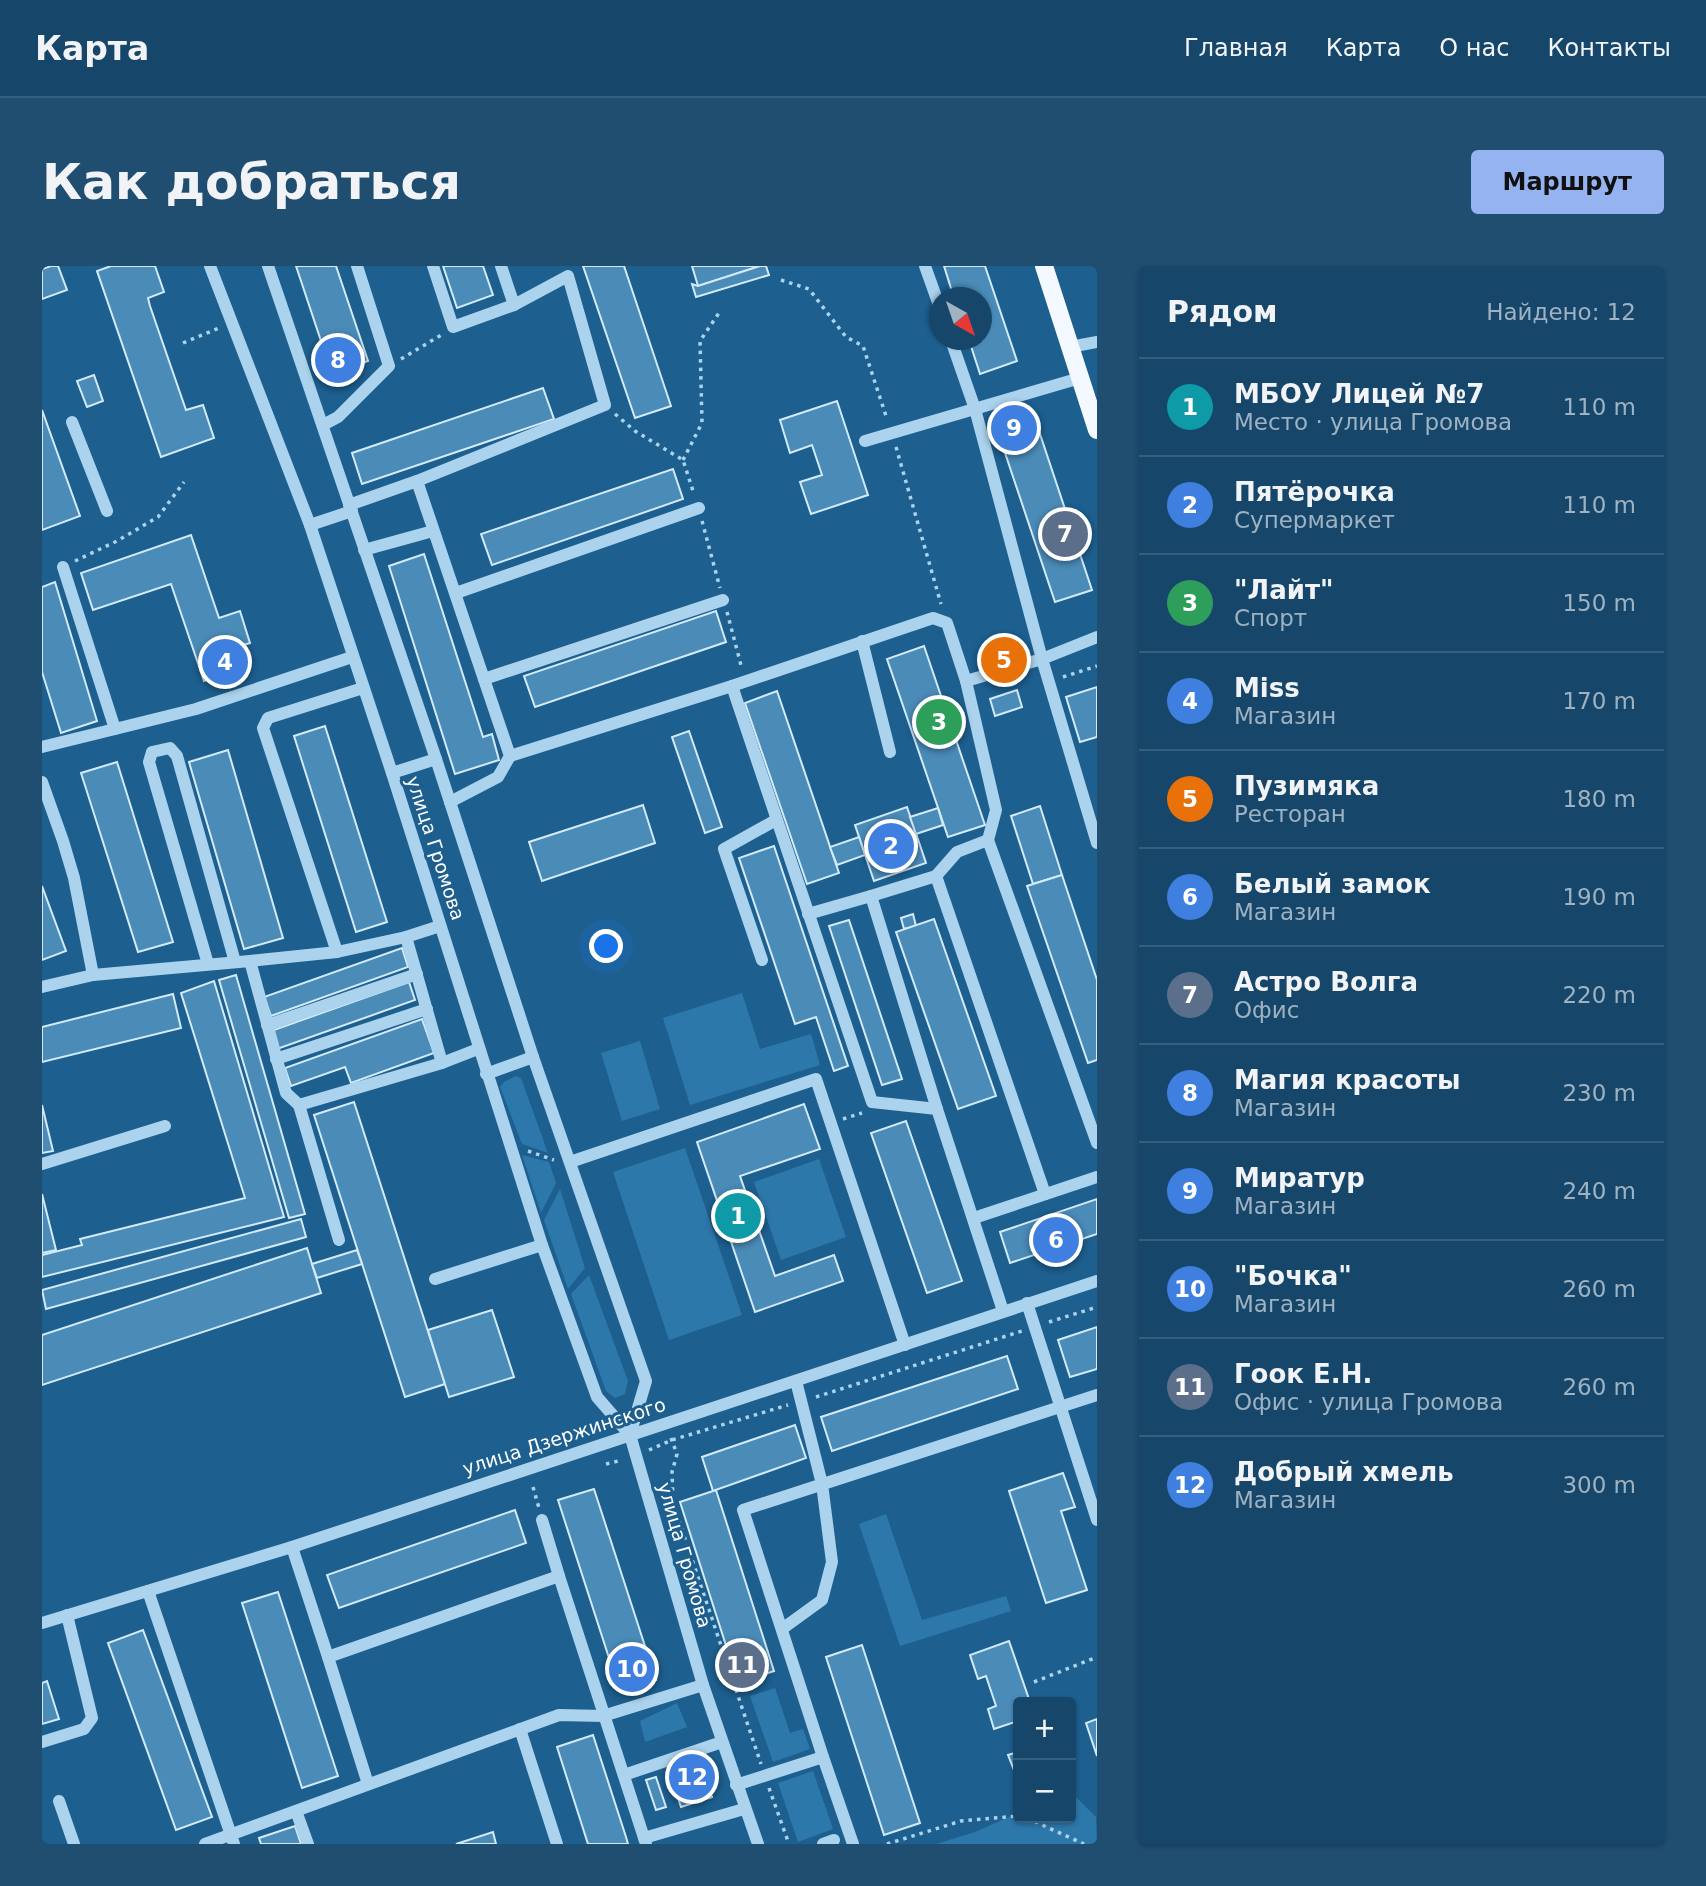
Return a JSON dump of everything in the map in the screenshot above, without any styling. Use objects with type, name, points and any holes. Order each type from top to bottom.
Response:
[{"type":"main road","points":[[1044,266],[1097,430]]},
{"type":"street","name":"улица Громова","points":[[211,266],[310,525],[542,1245],[597,1397],[630,1435],[703,1685],[758,1844]]},
{"type":"street","name":"улица Громова","points":[[268,266],[436,759],[533,1057],[646,1381],[630,1435]]},
{"type":"street","points":[[323,425],[338,417],[389,366],[357,266]]},
{"type":"street","points":[[310,525],[605,405],[567,271],[514,305],[453,327],[433,266]]},
{"type":"street","points":[[501,266],[514,305]]},
{"type":"street","points":[[925,266],[932,287]]},
{"type":"street","points":[[1070,348],[1097,342]]},
{"type":"street","points":[[954,350],[975,409],[1042,659],[1097,843]]},
{"type":"street","points":[[865,441],[1080,378]]},
{"type":"street","points":[[72,422],[107,511]]},
{"type":"street","points":[[417,481],[510,756]]},
{"type":"street","points":[[456,593],[699,508]]},
{"type":"street","points":[[364,550],[433,531]]},
{"type":"street","points":[[63,567],[116,729]]},
{"type":"street","points":[[484,679],[723,600]]},
{"type":"street","points":[[450,802],[498,777],[510,756],[732,686],[933,618],[947,623],[966,681],[996,810],[988,840],[1097,1143]]},
{"type":"street","points":[[966,681],[1042,659],[1097,637]]},
{"type":"street","points":[[862,641],[890,752]]},
{"type":"street","points":[[42,747],[195,709],[352,657]]},
{"type":"street","points":[[732,686],[872,1102],[937,1109]]},
{"type":"street","points":[[337,952],[263,728],[268,718],[363,688]]},
{"type":"street","points":[[208,964],[149,762],[152,752],[170,748],[177,756],[235,962]]},
{"type":"street","points":[[392,773],[436,759]]},
{"type":"street","points":[[42,782],[64,841],[74,878],[93,975]]},
{"type":"street","points":[[762,960],[724,849],[776,820]]},
{"type":"street","points":[[808,914],[936,876],[957,852],[988,840]]},
{"type":"street","points":[[936,876],[1045,1195]]},
{"type":"street","points":[[871,896],[1003,1311]]},
{"type":"street","points":[[42,987],[93,975],[337,952],[406,937],[440,926]]},
{"type":"street","points":[[406,937],[442,1063]]},
{"type":"street","points":[[250,961],[286,1093],[299,1105],[338,1240]]},
{"type":"street","points":[[267,1025],[417,974]]},
{"type":"street","points":[[276,1059],[427,1009]]},
{"type":"street","points":[[299,1105],[442,1063],[478,1049]]},
{"type":"street","points":[[486,1074],[533,1057]]},
{"type":"street","points":[[571,1164],[816,1079],[905,1345]]},
{"type":"street","points":[[42,1164],[165,1126]]},
{"type":"street","points":[[974,1218],[1097,1177]]},
{"type":"street","points":[[435,1279],[542,1245]]},
{"type":"street","name":"улица Дзержинского","points":[[42,1623],[292,1547],[1097,1281]]},
{"type":"street","points":[[1027,1303],[1097,1520]]},
{"type":"street","points":[[782,1629],[822,1600],[832,1562],[822,1483],[796,1381]]},
{"type":"street","points":[[853,1844],[743,1510],[1097,1395]]},
{"type":"street","points":[[542,1520],[645,1841],[744,1809]]},
{"type":"street","points":[[292,1547],[368,1784]]},
{"type":"street","points":[[328,1657],[559,1576]]},
{"type":"street","points":[[148,1591],[233,1840]]},
{"type":"street","points":[[42,1742],[84,1729],[92,1718],[67,1615]]},
{"type":"street","points":[[205,1844],[233,1840],[296,1811],[559,1715],[605,1716],[703,1685]]},
{"type":"street","points":[[520,1729],[557,1844]]},
{"type":"street","points":[[624,1775],[722,1742]]},
{"type":"street","points":[[736,1785],[823,1757]]},
{"type":"street","points":[[59,1801],[74,1844]]},
{"type":"street","points":[[296,1811],[307,1844]]},
{"type":"path","points":[[683,460],[702,424],[700,341],[721,310]]},
{"type":"path","points":[[389,366],[453,327]]},
{"type":"path","points":[[183,342],[221,328]]},
{"type":"path","points":[[605,405],[635,430],[683,460],[699,508],[746,681]]},
{"type":"path","points":[[63,567],[117,541],[158,517],[184,482]]},
{"type":"path","points":[[1049,682],[1097,666]]},
{"type":"path","points":[[831,1123],[863,1113],[872,1102]]},
{"type":"path","points":[[510,1145],[571,1164]]},
{"type":"path","points":[[672,1440],[1097,1307]]},
{"type":"path","points":[[666,1423],[677,1454],[672,1472],[673,1503],[789,1844]]},
{"type":"path","points":[[533,1487],[542,1520]]},
{"type":"path","points":[[1034,1682],[1097,1657]]},
{"type":"path","points":[[887,1844],[961,1821],[1013,1816]]},
{"type":"path","points":[[1038,1823],[1084,1844]]},
{"type":"shaded area","points":[[742,993],[760,1049],[811,1034],[820,1065],[690,1105],[663,1018]]},
{"type":"shaded area","points":[[640,1041],[660,1109],[622,1121],[601,1053]]},
{"type":"shaded area","points":[[516,1076],[521,1078],[548,1153],[522,1144],[500,1087]]},
{"type":"shaded area","points":[[685,1148],[742,1315],[669,1340],[613,1172]]},
{"type":"shaded area","points":[[522,1155],[549,1162],[556,1183],[541,1213]]},
{"type":"shaded area","points":[[819,1159],[846,1237],[781,1260],[754,1182]]},
{"type":"shaded area","points":[[560,1189],[585,1268],[568,1289],[544,1220]]},
{"type":"shaded area","points":[[589,1275],[628,1381],[625,1394],[615,1398],[606,1391],[571,1294]]},
{"type":"shaded area","points":[[886,1514],[922,1620],[1006,1596],[1011,1611],[900,1646],[859,1524]]},
{"type":"shaded area","points":[[775,1688],[790,1733],[803,1729],[810,1749],[773,1762],[750,1696]]},
{"type":"shaded area","points":[[677,1703],[687,1727],[645,1742],[640,1721]]},
{"type":"shaded area","points":[[813,1771],[833,1829],[798,1842],[778,1783]]},
{"type":"shaded area","points":[[1076,1797],[1096,1817],[1097,1844],[936,1844],[975,1832],[1013,1815],[1013,1823],[1076,1823]]},
{"type":"building","points":[[58,266],[67,290],[42,299],[42,269]]},
{"type":"building","points":[[111,266],[155,266],[164,292],[148,298],[150,306],[186,410],[203,405],[214,438],[161,457],[97,271]]},
{"type":"building","points":[[296,266],[336,266],[368,361],[332,374]]},
{"type":"building","points":[[443,266],[483,266],[493,295],[457,308]]},
{"type":"building","points":[[583,266],[624,266],[671,406],[635,418]]},
{"type":"building","points":[[692,266],[760,266],[698,286]]},
{"type":"building","points":[[766,266],[769,275],[696,297],[692,284],[698,286]]},
{"type":"building","points":[[944,266],[985,266],[1017,361],[980,374],[972,350],[992,350],[992,287],[951,287]]},
{"type":"building","points":[[94,375],[103,401],[87,407],[77,381]]},
{"type":"building","points":[[543,388],[554,419],[362,484],[352,453]]},
{"type":"building","points":[[837,401],[868,495],[811,514],[800,482],[822,475],[812,445],[790,453],[780,420]]},
{"type":"building","points":[[42,410],[80,516],[42,530]]},
{"type":"building","points":[[1034,416],[1092,590],[1055,602],[997,429]]},
{"type":"building","points":[[673,469],[683,499],[492,565],[481,534]]},
{"type":"building","points":[[191,535],[219,618],[240,611],[250,643],[230,649],[237,669],[204,681],[171,584],[93,610],[81,573]]},
{"type":"building","points":[[424,554],[483,737],[492,734],[499,760],[455,774],[389,566]]},
{"type":"building","points":[[55,582],[97,721],[61,733],[42,672],[42,587]]},
{"type":"building","points":[[716,611],[726,642],[535,707],[524,676]]},
{"type":"building","points":[[924,646],[985,825],[948,837],[887,659]]},
{"type":"building","points":[[1015,650],[1019,663],[993,670],[989,657]]},
{"type":"building","points":[[1097,687],[1097,737],[1080,742],[1066,697]]},
{"type":"building","points":[[1017,690],[1022,707],[995,716],[990,699]]},
{"type":"building","points":[[777,691],[839,873],[807,884],[745,703]]},
{"type":"building","points":[[325,726],[387,922],[356,932],[294,736]]},
{"type":"building","points":[[689,731],[722,827],[705,833],[672,737]]},
{"type":"building","points":[[228,750],[283,938],[244,949],[189,762]]},
{"type":"building","points":[[117,762],[173,942],[138,952],[81,773]]},
{"type":"building","points":[[643,805],[655,843],[542,881],[529,842]]},
{"type":"building","points":[[1040,806],[1062,875],[1033,884],[1011,816]]},
{"type":"building","points":[[907,807],[926,863],[874,881],[855,825]]},
{"type":"building","points":[[938,808],[943,825],[916,834],[910,817]]},
{"type":"building","points":[[859,837],[865,855],[837,865],[830,847]]},
{"type":"building","points":[[774,846],[848,1066],[834,1071],[816,1017],[795,1024],[739,858]]},
{"type":"building","points":[[1062,875],[1097,980],[1097,1060],[1088,1063],[1027,886]]},
{"type":"building","points":[[42,886],[66,951],[42,960]]},
{"type":"building","points":[[913,914],[916,926],[904,929],[901,918]]},
{"type":"building","points":[[934,919],[996,1096],[958,1109],[896,932]]},
{"type":"building","points":[[849,920],[902,1079],[882,1085],[829,926]]},
{"type":"building","points":[[402,948],[408,967],[271,1016],[264,997]]},
{"type":"building","points":[[236,975],[305,1214],[289,1218],[219,980]]},
{"type":"building","points":[[214,981],[284,1217],[42,1277],[42,1255],[82,1245],[80,1239],[245,1198],[181,993]]},
{"type":"building","points":[[409,982],[415,1000],[277,1049],[271,1031]]},
{"type":"building","points":[[173,994],[181,1028],[42,1062],[42,1027]]},
{"type":"building","points":[[422,1019],[434,1053],[351,1083],[345,1067],[291,1086],[285,1068]]},
{"type":"building","points":[[354,1102],[445,1384],[405,1397],[314,1115]]},
{"type":"building","points":[[804,1104],[820,1149],[740,1176],[775,1276],[834,1255],[843,1281],[755,1312],[697,1142]]},
{"type":"building","points":[[42,1105],[53,1151],[42,1153]]},
{"type":"building","points":[[906,1121],[962,1281],[927,1293],[871,1133]]},
{"type":"building","points":[[42,1194],[56,1250],[42,1253]]},
{"type":"building","points":[[1097,1199],[1097,1234],[1010,1263],[1000,1232]]},
{"type":"building","points":[[301,1219],[306,1237],[46,1309],[42,1290]]},
{"type":"building","points":[[307,1248],[321,1293],[42,1385],[42,1335]]},
{"type":"building","points":[[357,1250],[362,1264],[317,1278],[312,1264]]},
{"type":"building","points":[[492,1310],[514,1377],[449,1397],[428,1330]]},
{"type":"building","points":[[1097,1327],[1097,1369],[1070,1377],[1058,1340]]},
{"type":"building","points":[[1007,1356],[1018,1389],[832,1451],[821,1417]]},
{"type":"building","points":[[795,1425],[806,1458],[713,1491],[702,1457]]},
{"type":"building","points":[[1063,1473],[1075,1507],[1061,1511],[1087,1590],[1046,1603],[1009,1491]]},
{"type":"building","points":[[594,1489],[656,1680],[620,1692],[558,1500]]},
{"type":"building","points":[[716,1490],[774,1671],[738,1683],[680,1502]]},
{"type":"building","points":[[515,1510],[526,1543],[339,1608],[327,1575]]},
{"type":"building","points":[[278,1592],[338,1776],[302,1788],[242,1603]]},
{"type":"building","points":[[143,1630],[212,1817],[176,1830],[108,1643]]},
{"type":"building","points":[[1009,1641],[1028,1697],[1013,1697],[1013,1723],[994,1729],[988,1709],[996,1706],[986,1676],[978,1679],[970,1655]]},
{"type":"building","points":[[862,1645],[920,1823],[884,1835],[826,1657]]},
{"type":"building","points":[[47,1681],[59,1719],[42,1724],[42,1683]]},
{"type":"building","points":[[1097,1719],[1097,1756],[1086,1723]]},
{"type":"building","points":[[593,1735],[628,1844],[588,1844],[557,1747]]},
{"type":"building","points":[[1013,1754],[1013,1768],[1008,1755]]},
{"type":"building","points":[[702,1764],[712,1797],[681,1807],[670,1774]]},
{"type":"building","points":[[656,1777],[666,1807],[656,1810],[646,1780]]},
{"type":"building","points":[[295,1826],[301,1844],[261,1844],[259,1838]]},
{"type":"building","points":[[493,1832],[496,1844],[456,1844]]},
{"type":"place","name":"Магия красоты","points":[[338,360]]},
{"type":"place","name":"Миратур","points":[[1014,428]]},
{"type":"place","name":"Астро Волга","points":[[1065,534]]},
{"type":"place","name":"Пузимяка","points":[[1004,660]]},
{"type":"place","name":"Miss","points":[[225,662]]},
{"type":"place","name":"\"Лайт\"","points":[[939,722]]},
{"type":"place","name":"Пятёрочка","points":[[891,846]]},
{"type":"place","name":"МБОУ Лицей №7","points":[[738,1216]]},
{"type":"place","name":"Белый замок","points":[[1056,1240]]},
{"type":"place","name":"Гоок Е.Н.","points":[[742,1665]]},
{"type":"place","name":"\"Бочка\"","points":[[632,1669]]},
{"type":"place","name":"Добрый хмель","points":[[692,1777]]}]
